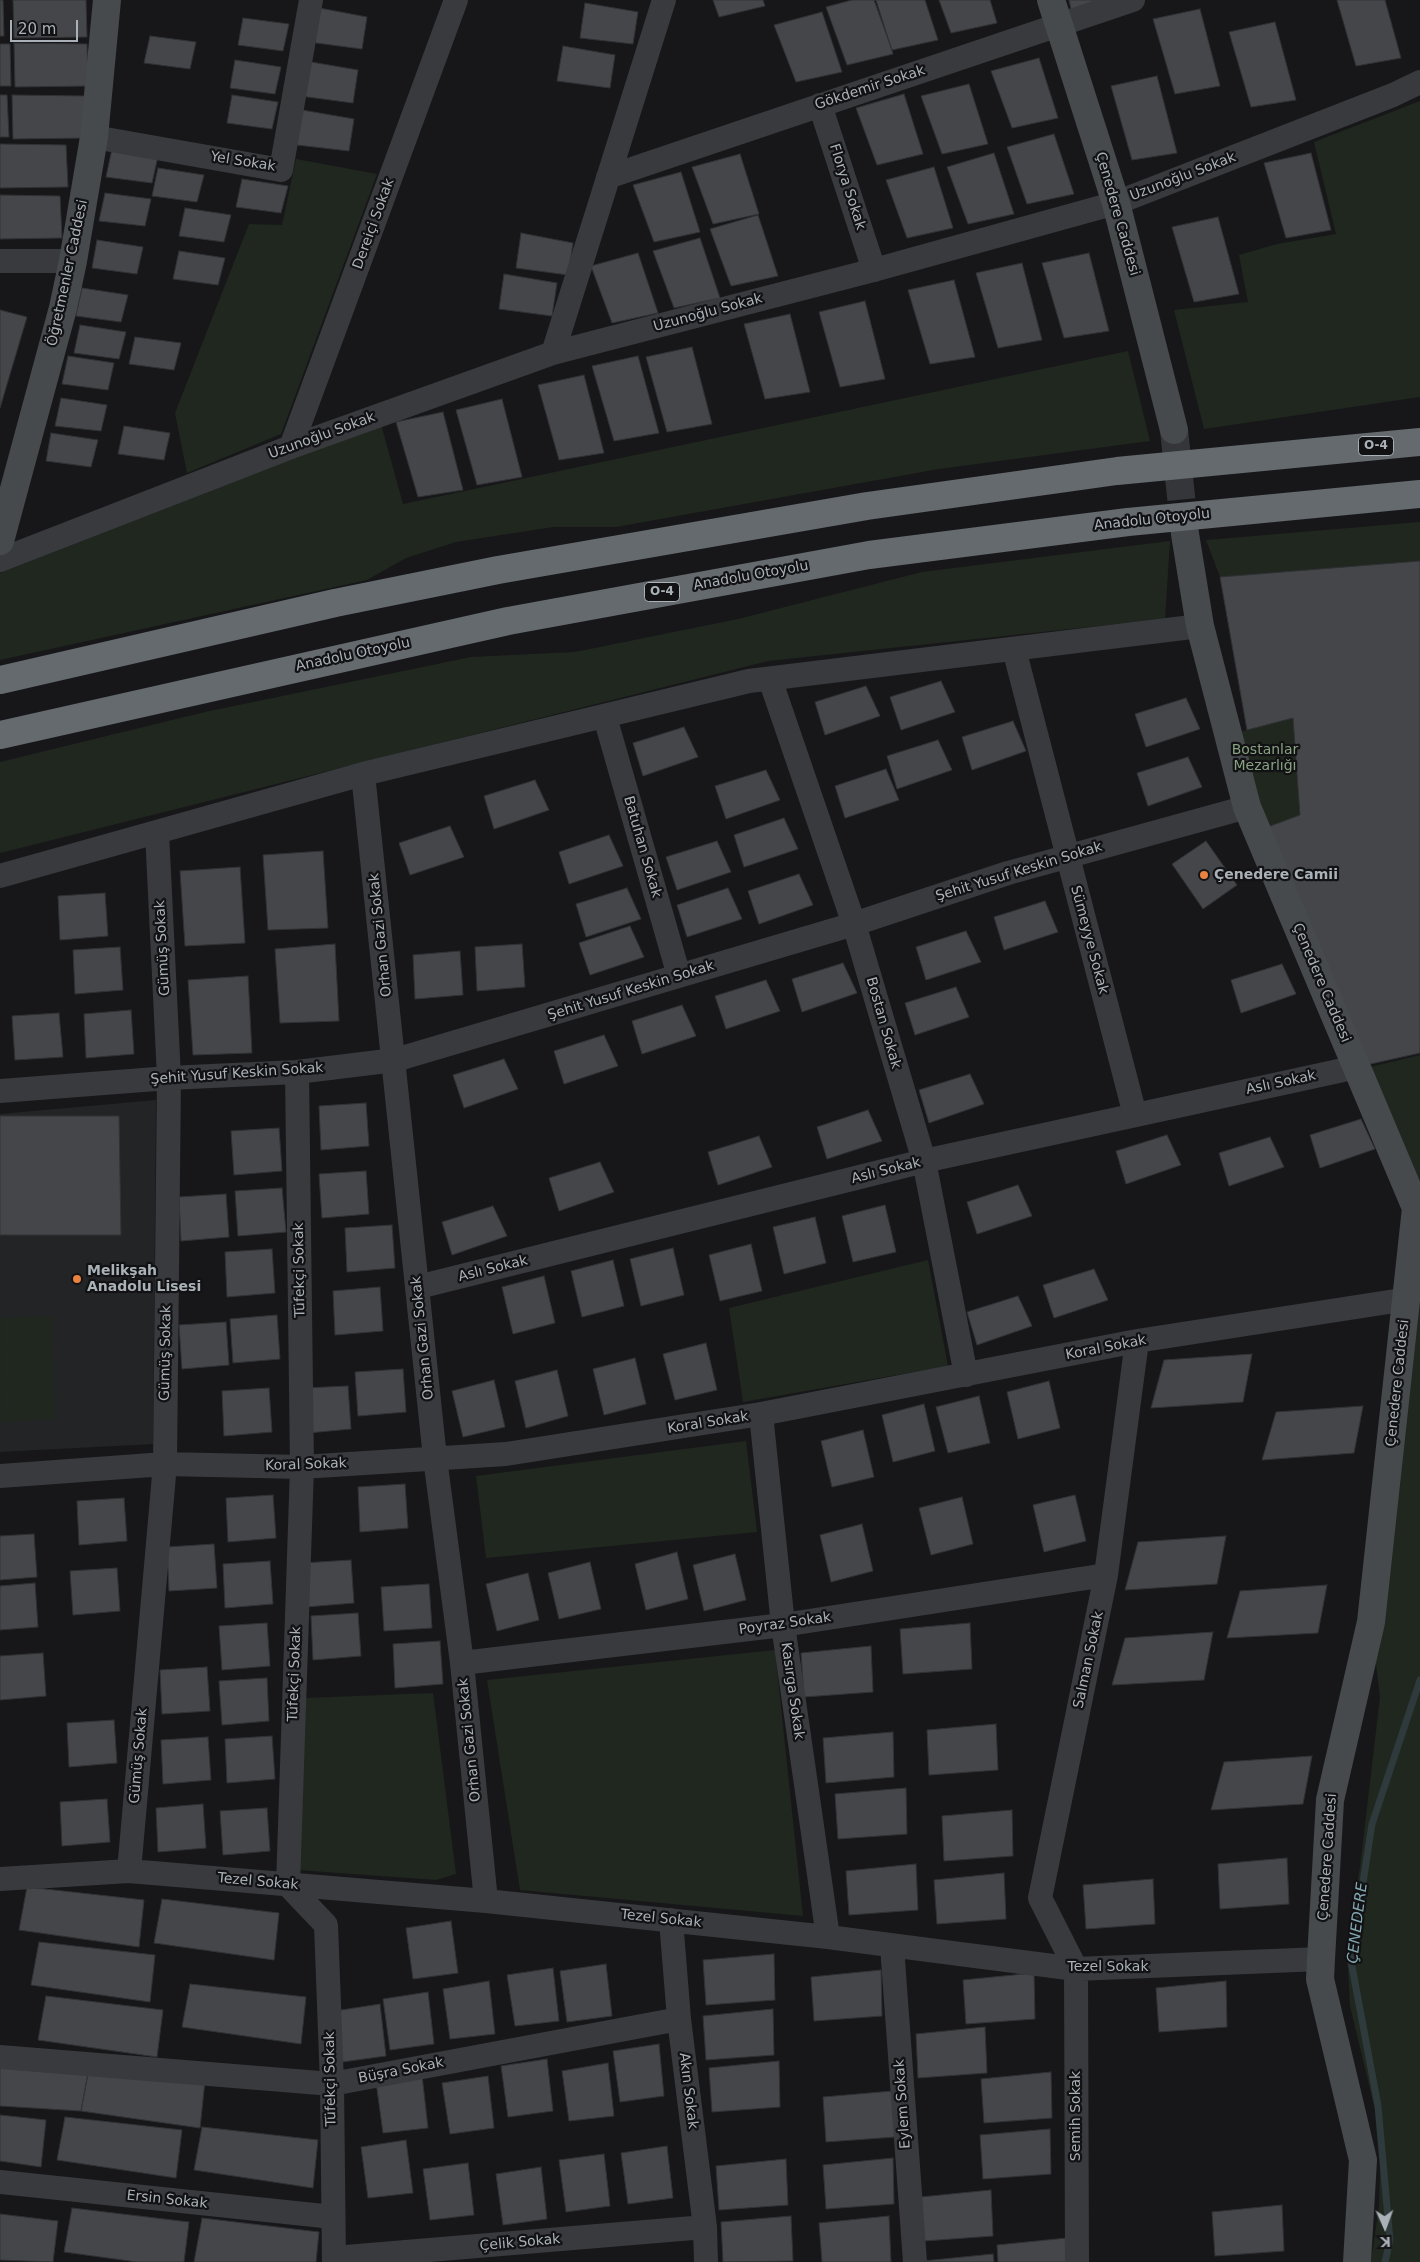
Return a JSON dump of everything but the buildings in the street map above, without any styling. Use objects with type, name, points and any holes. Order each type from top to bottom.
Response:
[{"type":"highway","name":"O-4","points":[[0,680],[335,603],[498,570],[867,506],[1117,471],[1420,442]]},
{"type":"highway","name":"Anadolu Otoyolu","points":[[0,735],[489,625],[869,555],[1128,522],[1420,494]]},
{"type":"street","name":"Öğretmenler Caddesi","points":[[0,541],[63,308],[73,261],[94,137],[107,0]]},
{"type":"street","name":"Yel Sokak","points":[[94,137],[281,170],[311,0]]},
{"type":"street","name":"Dereiçi Sokak","points":[[291,447],[456,0]]},
{"type":"street","points":[[553,353],[664,0]]},
{"type":"street","name":"Çenedere Caddesi","points":[[1051,0],[1116,203],[1174,430]]},
{"type":"street","name":"Gökdemir Sokak","points":[[608,177],[1133,0]]},
{"type":"street","name":"Uzunoğlu Sokak","points":[[0,560],[291,447],[553,353],[874,270],[1116,203],[1393,95],[1420,82]]},
{"type":"street","name":"Florya Sokak","points":[[820,104],[874,270]]},
{"type":"street","points":[[0,261],[73,261]]},
{"type":"street","name":"Çenedere Caddesi","points":[[1185,534],[1200,626],[1247,807],[1416,1208],[1408,1299],[1372,1622],[1330,1800],[1321,1959],[1320,1978],[1363,2160],[1357,2262]]},
{"type":"street","points":[[0,876],[363,774],[749,681],[1200,626]]},
{"type":"street","name":"Sümeyye Sokak","points":[[1014,649],[1134,1116]]},
{"type":"street","name":"Bostan Sokak","points":[[770,679],[854,924],[924,1161],[966,1375]]},
{"type":"street","name":"Batuhan Sokak","points":[[605,717],[679,976]]},
{"type":"street","name":"Orhan Gazi Sokak","points":[[363,774],[395,1060],[435,1458],[462,1663],[486,1901]]},
{"type":"street","name":"Şehit Yusuf Keskin Sokak","points":[[0,1091],[169,1078],[297,1072],[395,1060],[854,924],[1008,873],[1247,807]]},
{"type":"street","name":"Gümüş Sokak","points":[[129,1872],[165,1464],[169,1078],[157,832]]},
{"type":"street","name":"Aslı Sokak","points":[[418,1287],[924,1161],[1357,1066]]},
{"type":"street","name":"Tüfekçi Sokak","points":[[297,1072],[302,1467],[288,1885],[326,1925],[332,2084],[334,2260]]},
{"type":"street","name":"Koral Sokak","points":[[0,1476],[165,1464],[302,1467],[506,1454],[761,1414],[1137,1341],[1408,1299]]},
{"type":"street","name":"Salman Sokak","points":[[1076,1970],[1040,1898],[1106,1575],[1137,1341]]},
{"type":"street","name":"Kasırga Sokak","points":[[761,1414],[782,1625],[828,1937]]},
{"type":"street","name":"Poyraz Sokak","points":[[462,1663],[782,1625],[1106,1575]]},
{"type":"street","name":"Tezel Sokak","points":[[0,1879],[129,1872],[486,1901],[828,1937],[1076,1970],[1321,1959]]},
{"type":"street","name":"Akın Sokak","points":[[671,1920],[679,2019],[705,2227],[706,2262]]},
{"type":"street","name":"Eylem Sokak","points":[[892,1946],[915,2262]]},
{"type":"street","name":"Semih Sokak","points":[[1076,1970],[1076,2262]]},
{"type":"street","name":"Büşra Sokak","points":[[0,2057],[332,2084],[679,2019]]},
{"type":"street","name":"Ersin Sokak","points":[[0,2182],[334,2217]]},
{"type":"street","name":"Çelik Sokak","points":[[334,2260],[705,2227]]},
{"type":"shaded area","name":"Melikşah Anadolu Lisesi","points":[[156,1100],[153,1444],[0,1452],[0,1114]]},
{"type":"green space","points":[[1420,101],[1420,397],[1204,429],[1174,310],[1248,302],[1239,255],[1277,244],[1336,234],[1314,142]]},
{"type":"green space","points":[[296,159],[377,174],[281,434],[187,473],[175,413],[249,224],[282,225]]},
{"type":"green space","points":[[1128,351],[1150,441],[939,469],[616,527],[553,527],[456,542],[406,558],[367,580],[0,660],[0,573],[381,424],[403,504]]},
{"type":"green space","points":[[1420,522],[1420,561],[1220,577],[1206,540]]},
{"type":"green space","points":[[1170,541],[1165,619],[768,661],[0,853],[0,762],[205,712],[471,657],[575,652],[738,619],[922,572]]},
{"type":"green space","name":"Bostanlar Mezarlığı","points":[[1293,718],[1300,815],[1257,831],[1228,735]]},
{"type":"green space","points":[[1420,1055],[1420,2262],[1371,2262],[1379,2206],[1381,2135],[1350,2006],[1347,1950],[1360,1867],[1380,1697],[1371,1622],[1416,1208],[1358,1070]]},
{"type":"green space","points":[[928,1260],[948,1366],[743,1402],[729,1308]]},
{"type":"green space","points":[[51,1316],[54,1419],[1,1422],[0,1318]]},
{"type":"green space","points":[[746,1441],[757,1532],[486,1558],[476,1476]]},
{"type":"green space","points":[[775,1650],[803,1916],[520,1890],[487,1680]]},
{"type":"green space","points":[[433,1693],[456,1874],[436,1880],[297,1870],[306,1698]]},
{"type":"waterway","name":"ÇENEDERE","points":[[1385,2262],[1390,2240],[1378,2106],[1351,1961],[1372,1824],[1420,1680]]},
{"type":"tunnel","points":[[1174,430],[1185,534]]},
{"type":"place","name":"Çenedere Camii","points":[[1204,875]]},
{"type":"place","name":"Melikşah Anadolu Lisesi","points":[[77,1279]]}]
